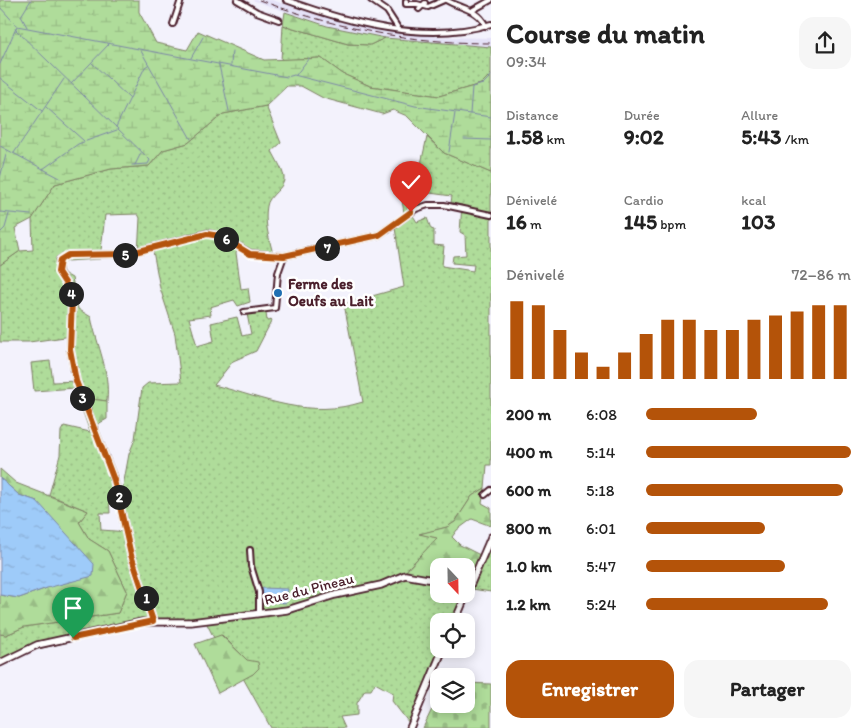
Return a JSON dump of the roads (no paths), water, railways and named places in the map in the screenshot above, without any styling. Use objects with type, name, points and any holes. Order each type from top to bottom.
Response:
[{"type":"street","points":[[173,24],[181,0]]},
{"type":"street","points":[[237,0],[257,12],[279,20]]},
{"type":"street","points":[[286,0],[334,16],[398,28],[452,33],[489,25]]},
{"type":"street","points":[[371,0],[387,11],[398,28]]},
{"type":"street","points":[[406,1],[406,4],[431,7],[445,0],[460,8],[473,10],[489,25]]},
{"type":"street","points":[[473,10],[491,0]]},
{"type":"street","points":[[153,621],[131,555],[114,480],[76,381],[70,349],[72,300],[69,289],[58,272],[60,260],[68,255],[127,254],[207,234],[220,236],[250,254],[284,256],[379,235],[416,209],[428,205],[444,205],[491,215]]},
{"type":"street","points":[[244,312],[275,308],[278,273],[284,256]]},
{"type":"street","points":[[485,495],[491,490]]},
{"type":"street","points":[[475,573],[491,538]]},
{"type":"street","points":[[250,550],[251,566],[259,592],[259,614]]},
{"type":"street","name":"Rue du Pineau","points":[[0,663],[37,645],[153,621],[191,622],[287,610],[335,594],[381,585],[405,575],[430,579]]},
{"type":"street","points":[[410,728],[439,658]]},
{"type":"water","points":[[0,478],[19,495],[37,501],[94,564],[93,576],[47,588],[19,598],[0,595]]},
{"type":"water","points":[[262,588],[288,589],[286,603],[261,601]]},
{"type":"waterway","points":[[27,27],[21,16],[31,0]]},
{"type":"waterway","points":[[0,7],[17,26],[0,64]]},
{"type":"waterway","points":[[17,26],[287,77],[294,75],[415,106],[491,117]]},
{"type":"waterway","points":[[15,29],[150,160],[148,164],[132,165]]},
{"type":"waterway","points":[[191,58],[203,37]]},
{"type":"waterway","points":[[71,84],[109,44]]},
{"type":"waterway","points":[[141,51],[191,139]]},
{"type":"waterway","points":[[231,65],[232,51]]},
{"type":"waterway","points":[[296,75],[309,58]]},
{"type":"waterway","points":[[92,63],[129,98]]},
{"type":"waterway","points":[[116,127],[145,67],[148,65]]},
{"type":"waterway","points":[[219,65],[229,111]]},
{"type":"waterway","points":[[470,114],[472,87],[483,84],[491,76]]},
{"type":"waterway","points":[[0,78],[42,111]]},
{"type":"waterway","points":[[14,153],[64,79]]},
{"type":"waterway","points":[[46,107],[84,141]]},
{"type":"waterway","points":[[449,152],[455,113]]},
{"type":"waterway","points":[[43,169],[78,144],[117,130]]},
{"type":"waterway","points":[[464,139],[491,140]]},
{"type":"waterway","points":[[0,146],[60,178]]},
{"type":"waterway","points":[[0,178],[7,151]]},
{"type":"waterway","points":[[135,165],[141,153]]},
{"type":"waterway","points":[[0,212],[31,215]]},
{"type":"waterway","points":[[0,233],[5,228],[9,214]]},
{"type":"railway","points":[[259,0],[316,19],[373,32],[431,40],[491,43]]},
{"type":"place","name":"Ferme des Oeufs au Lait","points":[[278,293]]}]
